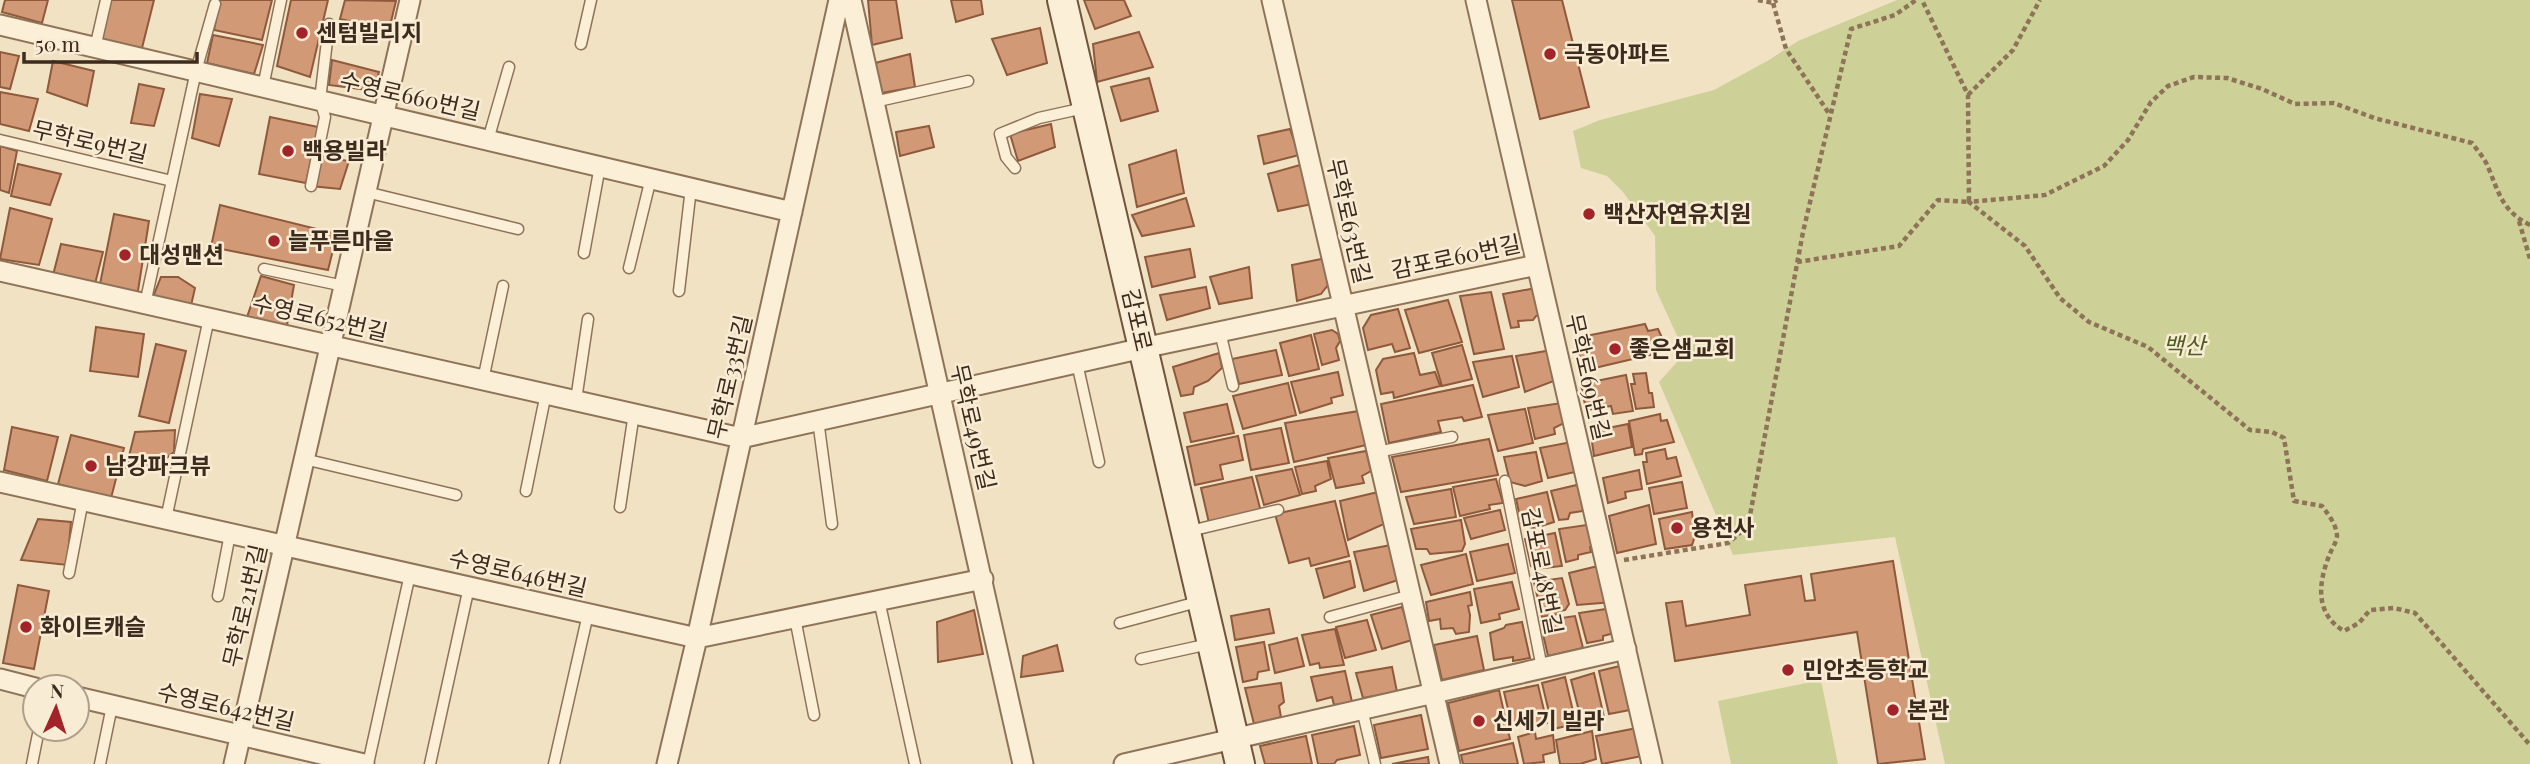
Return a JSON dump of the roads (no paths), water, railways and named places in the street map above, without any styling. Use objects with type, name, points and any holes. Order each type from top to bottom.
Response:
[{"type":"street","name":"무학로21번길","points":[[234,764],[410,0]]},
{"type":"street","name":"무학로33번길","points":[[667,764],[839,0]]},
{"type":"street","name":"무학로49번길","points":[[851,0],[1023,764]]},
{"type":"street","name":"감포로","points":[[1062,0],[1237,751]]},
{"type":"street","name":"무학로63번길","points":[[1272,0],[1450,764]]},
{"type":"street","name":"무학로69번길","points":[[1476,0],[1652,764]]},
{"type":"street","name":"수영로660번길","points":[[0,25],[792,212]]},
{"type":"street","name":"감포로60번길","points":[[1143,348],[1537,265]]},
{"type":"street","name":"수영로652번길","points":[[0,271],[741,438],[1143,348]]},
{"type":"street","name":"수영로646번길","points":[[0,482],[697,638],[982,579]]},
{"type":"street","points":[[1124,764],[1237,751],[1362,709],[1626,649]]},
{"type":"street","points":[[0,679],[21,684]]},
{"type":"street","name":"수영로642번길","points":[[91,701],[363,764]]},
{"type":"lane","points":[[95,48],[106,0]]},
{"type":"lane","points":[[263,87],[281,0]]},
{"type":"lane","points":[[581,44],[591,0]]},
{"type":"lane","points":[[145,304],[196,71],[215,4]]},
{"type":"lane","points":[[320,100],[329,24]]},
{"type":"lane","name":"수영로660번길","points":[[488,140],[509,67]]},
{"type":"lane","points":[[874,102],[968,81]]},
{"type":"lane","name":"수영로660번길","points":[[311,186],[325,117],[320,100]]},
{"type":"lane","points":[[1015,168],[1006,156],[1000,134],[1039,118],[1087,108]]},
{"type":"lane","name":"무학로9번길","points":[[0,140],[172,181]]},
{"type":"lane","points":[[584,253],[600,166]]},
{"type":"lane","points":[[629,268],[651,178]]},
{"type":"lane","points":[[679,291],[691,188]]},
{"type":"lane","points":[[366,192],[518,229]]},
{"type":"lane","points":[[264,269],[344,286]]},
{"type":"lane","points":[[483,380],[503,286]]},
{"type":"lane","points":[[166,519],[209,318]]},
{"type":"lane","points":[[576,400],[588,319]]},
{"type":"lane","points":[[1220,332],[1233,386]]},
{"type":"lane","points":[[1077,363],[1099,462]]},
{"type":"lane","points":[[526,491],[546,393]]},
{"type":"lane","points":[[620,507],[634,413]]},
{"type":"lane","points":[[818,420],[832,524]]},
{"type":"lane","points":[[1377,452],[1452,438]]},
{"type":"lane","points":[[304,458],[456,495]]},
{"type":"lane","name":"감포로48번길","points":[[1505,481],[1542,668]]},
{"type":"lane","points":[[69,573],[83,500]]},
{"type":"lane","points":[[1186,532],[1278,509]]},
{"type":"lane","points":[[218,596],[230,534]]},
{"type":"lane","name":"수영로642번길","points":[[363,764],[410,574]]},
{"type":"lane","points":[[430,764],[469,587]]},
{"type":"lane","points":[[1329,617],[1411,595]]},
{"type":"lane","points":[[879,600],[915,764]]},
{"type":"lane","points":[[1120,623],[1202,601]]},
{"type":"lane","points":[[554,764],[588,614]]},
{"type":"lane","points":[[795,618],[814,715]]},
{"type":"lane","points":[[1141,659],[1212,644]]},
{"type":"lane","points":[[100,764],[112,706]]},
{"type":"lane","points":[[1362,709],[1375,764]]},
{"type":"lane","points":[[32,764],[36,743]]},
{"type":"place","name":"센텀빌리지","points":[[302,33]]},
{"type":"place","name":"극동아파트","points":[[1550,54]]},
{"type":"place","name":"백용빌라","points":[[288,151]]},
{"type":"place","name":"백산자연유치원","points":[[1589,214]]},
{"type":"place","name":"늘푸른마을","points":[[274,241]]},
{"type":"place","name":"대성맨션","points":[[125,255]]},
{"type":"place","name":"좋은샘교회","points":[[1615,349]]},
{"type":"place","name":"남강파크뷰","points":[[91,466]]},
{"type":"place","name":"용천사","points":[[1677,528]]},
{"type":"place","name":"화이트캐슬","points":[[26,627]]},
{"type":"place","name":"민안초등학교","points":[[1788,670]]},
{"type":"place","name":"본관","points":[[1893,710]]},
{"type":"place","name":"신세기 빌라","points":[[1479,721]]},
{"type":"park label","name":"백산","points":[[2184,346]]}]
